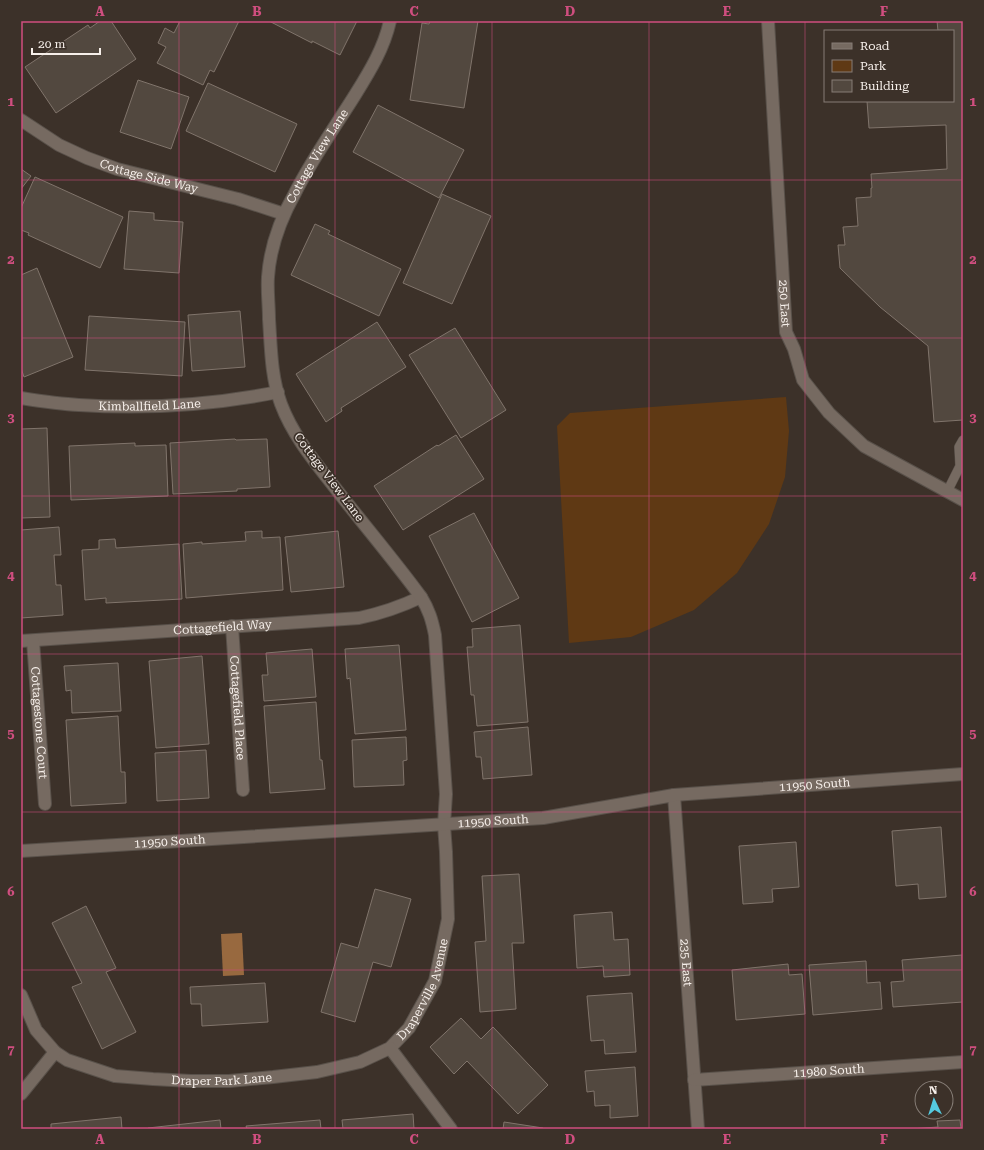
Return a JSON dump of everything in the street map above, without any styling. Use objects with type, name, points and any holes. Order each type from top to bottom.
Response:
[{"type":"street","name":"Cottage View Lane","points":[[390,21],[387,34],[372,68],[295,192],[284,214],[277,234],[268,276],[273,374],[281,404],[303,446],[421,597],[433,622],[446,794],[444,825]]},
{"type":"street","name":"250 East","points":[[768,21],[786,332],[794,349],[803,380],[829,413],[864,446],[963,500]]},
{"type":"street","name":"Cottage Side Way","points":[[21,120],[59,145],[87,158],[154,178],[238,199],[284,214]]},
{"type":"street","name":"Kimballfield Lane","points":[[21,398],[79,405],[166,405],[222,401],[278,392]]},
{"type":"street","name":"Cottagefield Way","points":[[27,641],[359,618],[392,610],[421,597]]},
{"type":"street","name":"Cottagefield Place","points":[[232,626],[243,790]]},
{"type":"street","name":"Cottagestone Court","points":[[27,641],[45,804]]},
{"type":"street","name":"11950 South","points":[[21,851],[543,818],[674,795],[963,774]]},
{"type":"street","name":"235 East","points":[[674,795],[698,1129]]},
{"type":"street","name":"Draperville Avenue","points":[[444,825],[448,918],[434,981],[409,1028],[390,1048],[451,1129]]},
{"type":"street","name":"Draper Park Lane","points":[[21,995],[36,1030],[55,1052],[67,1060],[115,1076],[199,1081],[229,1081],[273,1078],[317,1072],[360,1062],[390,1048]]},
{"type":"street","points":[[21,1094],[55,1052]]},
{"type":"street","name":"11980 South","points":[[694,1080],[963,1062]]},
{"type":"lane","points":[[947,492],[960,466],[959,447],[963,440]]},
{"type":"green space","points":[[786,397],[789,431],[785,477],[769,524],[737,573],[694,610],[631,637],[569,643],[557,426],[570,413]]},
{"type":"shaded area","points":[[242,933],[244,975],[223,976],[221,934]]},
{"type":"building","points":[[100,21],[111,21],[136,59],[56,113],[25,67],[88,25],[90,28]]},
{"type":"building","points":[[180,21],[239,21],[214,72],[210,70],[203,85],[157,63],[166,47],[158,43],[165,28],[174,33]]},
{"type":"building","points":[[269,21],[357,21],[340,55],[312,41],[312,43]]},
{"type":"building","points":[[430,21],[478,21],[464,108],[410,100],[422,23],[429,24]]},
{"type":"building","points":[[937,21],[963,21],[963,420],[934,422],[928,346],[880,307],[840,268],[838,245],[845,245],[843,227],[858,226],[856,198],[871,197],[871,174],[947,169],[946,125],[869,128],[867,102],[954,102],[954,30],[938,30]]},
{"type":"building","points":[[138,80],[189,97],[171,149],[120,132]]},
{"type":"building","points":[[208,83],[297,124],[275,172],[186,131]]},
{"type":"building","points":[[378,105],[464,150],[439,198],[353,152]]},
{"type":"building","points":[[21,169],[31,176],[21,189]]},
{"type":"building","points":[[35,177],[123,217],[100,268],[28,235],[29,233],[21,230],[21,208]]},
{"type":"building","points":[[442,194],[491,216],[452,304],[403,283]]},
{"type":"building","points":[[129,211],[154,213],[154,220],[183,222],[179,273],[124,269]]},
{"type":"building","points":[[315,224],[330,231],[328,234],[401,269],[379,316],[291,275]]},
{"type":"building","points":[[37,268],[73,357],[24,377],[21,368],[21,275]]},
{"type":"building","points":[[240,311],[245,367],[192,371],[188,315]]},
{"type":"building","points":[[89,316],[185,322],[182,376],[85,370]]},
{"type":"building","points":[[377,322],[406,367],[341,408],[342,411],[326,422],[296,374]]},
{"type":"building","points":[[455,328],[506,410],[461,438],[409,355]]},
{"type":"building","points":[[47,428],[50,517],[21,518],[21,429]]},
{"type":"building","points":[[456,435],[484,479],[403,530],[374,486],[437,445],[438,446]]},
{"type":"building","points":[[235,439],[267,439],[270,487],[237,489],[237,491],[173,494],[170,443]]},
{"type":"building","points":[[135,443],[135,446],[166,445],[168,496],[71,500],[69,446]]},
{"type":"building","points":[[474,513],[519,598],[472,622],[429,536]]},
{"type":"building","points":[[59,527],[61,555],[54,555],[56,585],[61,585],[63,615],[21,618],[21,530]]},
{"type":"building","points":[[262,531],[262,538],[280,537],[283,590],[186,598],[183,544],[246,541],[245,532]]},
{"type":"building","points":[[338,531],[344,587],[291,592],[285,537]]},
{"type":"building","points":[[115,539],[116,548],[179,544],[182,599],[106,603],[106,598],[85,600],[82,550],[99,549],[99,540]]},
{"type":"building","points":[[520,625],[528,722],[477,726],[474,695],[471,695],[467,647],[473,647],[472,629]]},
{"type":"building","points":[[399,645],[406,730],[355,734],[350,678],[347,679],[345,649]]},
{"type":"building","points":[[312,649],[316,697],[264,701],[262,675],[268,675],[266,653]]},
{"type":"building","points":[[202,656],[209,744],[156,748],[149,661]]},
{"type":"building","points":[[118,663],[121,711],[72,713],[71,690],[66,691],[64,666]]},
{"type":"building","points":[[316,702],[320,760],[322,760],[325,789],[270,793],[264,706]]},
{"type":"building","points":[[118,716],[121,772],[125,772],[126,803],[71,806],[66,720]]},
{"type":"building","points":[[528,727],[532,775],[483,779],[481,757],[476,757],[474,732]]},
{"type":"building","points":[[406,737],[407,760],[403,761],[404,785],[354,787],[352,740]]},
{"type":"building","points":[[206,750],[209,798],[157,801],[155,753]]},
{"type":"building","points":[[941,827],[946,897],[919,899],[918,884],[896,886],[892,831]]},
{"type":"building","points":[[796,842],[799,887],[772,889],[773,902],[743,904],[739,846]]},
{"type":"building","points":[[519,874],[524,943],[512,943],[516,1009],[480,1012],[475,942],[486,941],[482,876]]},
{"type":"building","points":[[375,889],[411,899],[391,967],[373,962],[355,1022],[321,1012],[341,943],[358,948]]},
{"type":"building","points":[[86,906],[116,968],[106,972],[136,1032],[102,1049],[72,987],[82,983],[52,923]]},
{"type":"building","points":[[612,912],[614,940],[628,939],[630,975],[604,977],[603,966],[577,968],[574,915]]},
{"type":"building","points":[[962,955],[963,1002],[893,1007],[891,982],[904,981],[902,960]]},
{"type":"building","points":[[866,961],[867,983],[880,982],[882,1009],[813,1015],[809,965]]},
{"type":"building","points":[[788,964],[789,975],[802,974],[805,1014],[736,1020],[732,970]]},
{"type":"building","points":[[265,983],[268,1022],[202,1026],[201,1004],[191,1004],[190,987]]},
{"type":"building","points":[[632,993],[636,1052],[605,1054],[604,1040],[591,1041],[587,996]]},
{"type":"building","points":[[461,1018],[481,1039],[493,1027],[548,1085],[518,1114],[467,1061],[454,1074],[430,1047]]},
{"type":"building","points":[[635,1067],[638,1116],[610,1118],[610,1105],[595,1106],[594,1091],[587,1092],[585,1071]]},
{"type":"building","points":[[413,1114],[414,1129],[343,1129],[342,1120]]},
{"type":"building","points":[[121,1117],[122,1129],[51,1129],[51,1124]]},
{"type":"building","points":[[220,1120],[221,1129],[148,1128]]},
{"type":"building","points":[[320,1120],[321,1129],[247,1129],[246,1126]]},
{"type":"building","points":[[960,1120],[961,1129],[910,1129],[938,1127],[937,1121]]},
{"type":"building","points":[[504,1122],[543,1128],[503,1129]]}]
